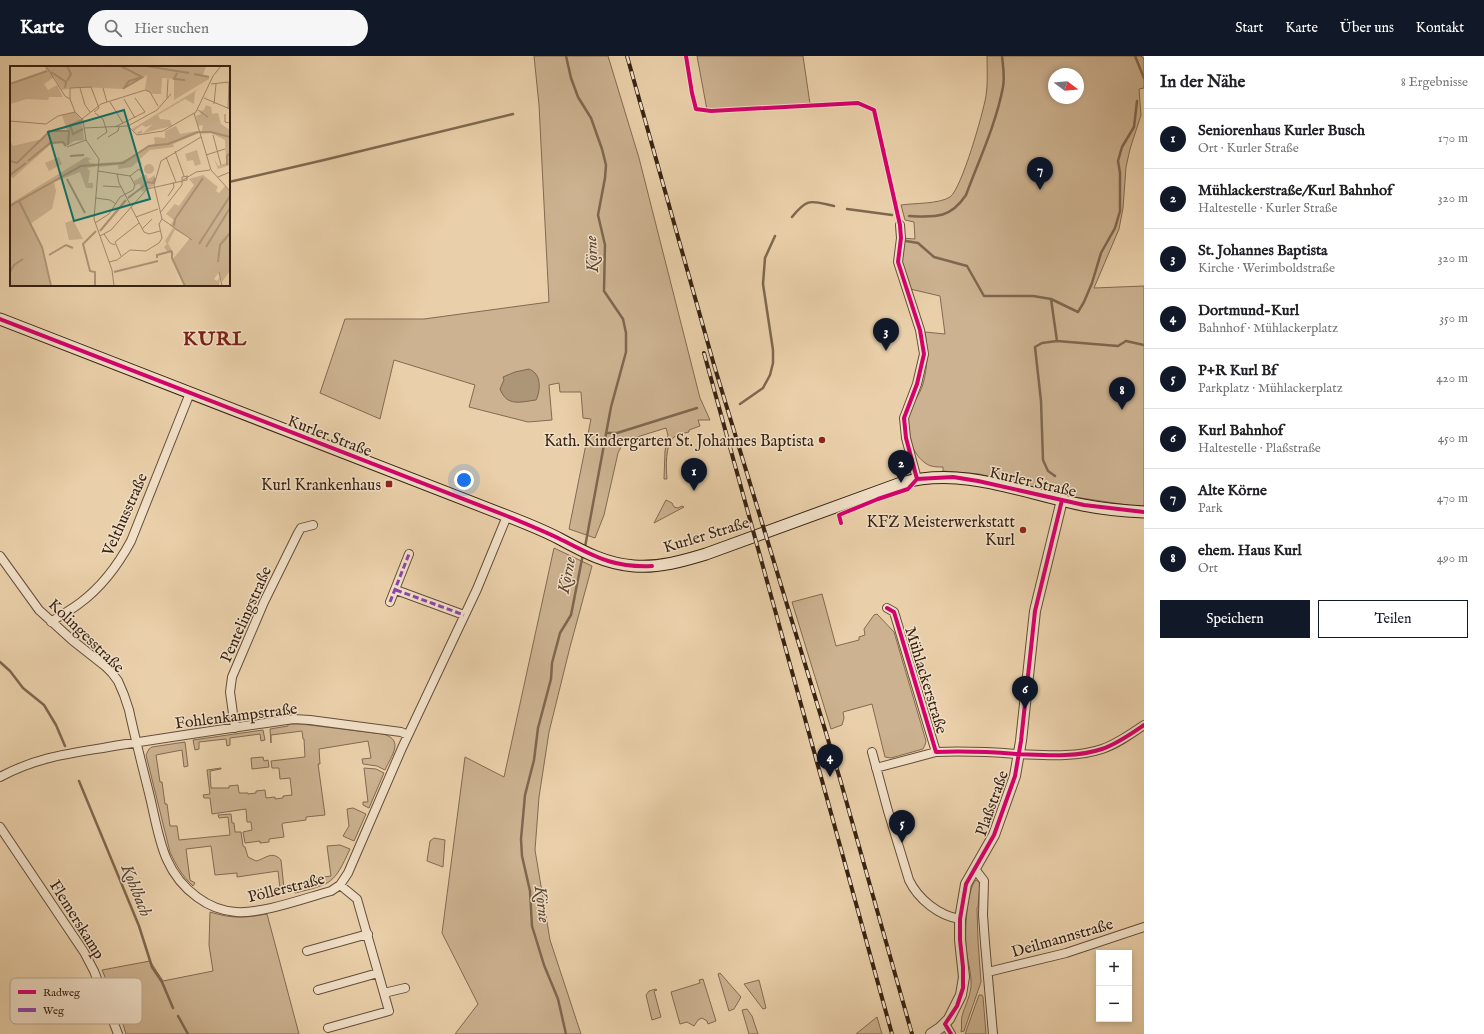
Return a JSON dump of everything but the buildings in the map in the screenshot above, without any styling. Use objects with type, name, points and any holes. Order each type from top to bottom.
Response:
[{"type":"main road","name":"Kurler Straße","points":[[0,320],[507,516],[538,529],[595,557],[614,563],[634,566],[652,566],[677,563],[706,554],[880,490],[917,479],[948,477],[971,480],[1004,486],[1084,505],[1144,512]]},
{"type":"street","points":[[900,225],[901,238],[898,262],[920,330],[924,354],[917,384],[904,418],[906,438],[917,479]]},
{"type":"street","name":"Velthusstraße","points":[[51,622],[80,603],[96,590],[107,578],[123,555],[131,540],[190,393]]},
{"type":"street","name":"Plaßstraße","points":[[945,1024],[957,1006],[963,988],[964,967],[960,940],[960,919],[966,884],[989,846],[1001,818],[1015,776],[1019,754],[1035,611],[1062,500]]},
{"type":"street","points":[[408,735],[477,589],[507,516]]},
{"type":"street","name":"Pentelingstraße","points":[[234,728],[230,692],[232,677],[264,602],[298,533],[301,528],[313,525]]},
{"type":"street","points":[[390,602],[409,554]]},
{"type":"street","name":"Kolingesstraße","points":[[0,556],[39,610],[51,622],[104,666],[118,682],[129,710],[136,743]]},
{"type":"street","points":[[396,590],[464,615]]},
{"type":"street","name":"Mühlackerstraße","points":[[887,608],[894,612],[936,752]]},
{"type":"street","name":"Fohlenkampstraße","points":[[0,776],[24,765],[48,757],[294,719],[401,732],[408,735]]},
{"type":"street","name":"Mühlackerstraße","points":[[876,768],[936,752],[1071,755],[1102,749],[1119,742],[1144,725]]},
{"type":"street","name":"Pöllerstraße","points":[[136,743],[158,834],[173,873],[187,889],[203,902],[215,908],[238,912],[260,910],[331,891],[340,886],[348,873],[408,735]]},
{"type":"street","points":[[872,752],[909,880],[914,890],[939,912],[960,919]]},
{"type":"street","name":"Flemerskamp","points":[[0,827],[84,952],[97,978]]},
{"type":"street","points":[[975,869],[984,881],[983,915],[993,1034]]},
{"type":"street","points":[[328,1028],[389,1011],[357,899],[340,886]]},
{"type":"street","name":"Deilmannstraße","points":[[988,972],[1066,953],[1144,927]]},
{"type":"street","points":[[307,951],[368,934]]},
{"type":"street","points":[[318,990],[378,972]]},
{"type":"street","points":[[384,993],[405,988]]},
{"type":"street","name":"Flemerskamp","points":[[114,1024],[118,1034]]},
{"type":"street","points":[[931,1034],[945,1024],[951,1034]]},
{"type":"shaded area","points":[[534,56],[608,56],[639,158],[700,398],[710,420],[698,420],[700,426],[689,430],[689,432],[677,435],[671,440],[667,456],[667,479],[664,479],[665,451],[668,435],[666,428],[624,441],[618,453],[604,515],[595,538],[569,529],[591,419],[583,418],[581,392],[560,392],[559,383],[549,385],[552,420],[528,422],[469,407],[475,385],[394,360],[380,419],[320,393],[345,319],[424,319],[549,302],[539,105]]},
{"type":"shaded area","points":[[697,56],[803,56],[810,104],[707,110]]},
{"type":"shaded area","points":[[987,56],[1141,56],[1144,59],[1144,88],[1139,89],[1141,115],[1126,167],[1123,208],[1119,229],[1094,288],[1144,286],[1144,506],[1134,506],[1068,496],[979,474],[943,471],[943,467],[931,466],[925,463],[912,446],[908,432],[908,418],[910,410],[922,388],[925,377],[927,345],[925,332],[945,334],[940,296],[906,288],[898,262],[901,238],[915,239],[914,222],[905,220],[901,205],[940,201],[950,197],[955,191],[971,150],[984,105],[987,86]]},
{"type":"shaded area","points":[[529,369],[535,373],[539,382],[539,390],[536,400],[515,402],[506,399],[500,389],[504,380],[503,377],[515,372]]},
{"type":"shaded area","points":[[666,500],[672,503],[674,507],[684,507],[654,523]]},
{"type":"shaded area","points":[[554,548],[592,566],[549,732],[539,797],[535,850],[550,940],[581,1034],[455,1034],[478,1004],[442,933],[465,757],[504,777]]},
{"type":"shaded area","points":[[822,594],[836,646],[859,640],[859,637],[865,635],[864,629],[874,615],[877,614],[894,632],[926,741],[923,749],[891,758],[885,757],[872,704],[843,712],[844,718],[842,725],[831,729],[792,602]]},
{"type":"shaded area","points":[[288,724],[301,724],[383,734],[390,737],[395,744],[393,754],[385,770],[377,766],[363,764],[362,759],[371,758],[368,741],[319,749],[320,764],[318,764],[325,815],[306,817],[306,820],[282,824],[284,837],[269,839],[269,842],[260,843],[260,841],[245,843],[243,832],[252,830],[251,822],[247,822],[246,809],[212,814],[210,798],[204,798],[203,795],[210,794],[207,770],[221,768],[210,771],[211,788],[229,788],[229,786],[238,785],[239,793],[248,794],[265,790],[266,798],[275,797],[275,799],[292,795],[290,778],[280,779],[279,768],[272,768],[271,761],[305,757],[302,731],[271,735],[271,743],[270,729],[288,726]]},
{"type":"shaded area","points":[[263,730],[265,740],[261,741],[260,734],[230,738],[230,745],[227,746],[226,739],[199,742],[199,749],[195,750],[193,740]]},
{"type":"shaded area","points":[[185,742],[188,766],[184,767],[182,750],[156,755],[160,782],[162,782],[165,804],[167,804],[170,826],[177,826],[179,840],[230,835],[228,817],[219,818],[218,815],[231,814],[235,832],[241,832],[243,846],[245,847],[248,857],[256,861],[272,855],[281,860],[284,888],[280,888],[278,871],[237,877],[237,873],[215,875],[211,846],[186,849],[190,880],[195,883],[193,886],[180,870],[170,852],[146,755],[152,747]]},
{"type":"shaded area","points":[[263,757],[264,761],[268,760],[269,767],[252,769],[251,758]]},
{"type":"shaded area","points":[[364,768],[376,769],[384,773],[369,808],[363,805],[363,802],[368,802]]},
{"type":"shaded area","points":[[353,808],[366,814],[354,841],[343,836],[349,826],[347,809]]},
{"type":"shaded area","points":[[434,838],[445,840],[443,867],[427,861],[430,841]]},
{"type":"shaded area","points":[[340,845],[350,849],[335,876],[330,881],[317,887],[295,893],[294,884],[307,882],[309,879],[331,876],[327,846]]},
{"type":"shaded area","points":[[976,880],[980,884],[977,908],[981,982],[964,1031],[961,1032],[962,1016],[971,987],[971,977],[966,947],[967,912],[970,893]]},
{"type":"shaded area","points":[[210,912],[225,916],[238,917],[267,914],[299,1034],[126,1034],[123,1024],[142,1024],[142,978],[105,978],[102,970],[150,961],[163,981],[213,971],[209,945]]},
{"type":"shaded area","points":[[720,973],[741,997],[734,1009],[729,1011],[718,974]]},
{"type":"shaded area","points":[[703,979],[716,1021],[708,1024],[707,1021],[702,1018],[698,1020],[694,1026],[687,1022],[680,1024],[671,992],[700,983],[699,980]]},
{"type":"shaded area","points":[[759,980],[766,1008],[763,1009],[744,984]]},
{"type":"shaded area","points":[[657,990],[654,991],[661,1017],[652,1020],[646,995],[649,991]]},
{"type":"shaded area","points":[[979,995],[982,995],[983,997],[986,1034],[965,1034]]},
{"type":"shaded area","points":[[747,1009],[752,1016],[758,1034],[749,1034],[742,1010]]},
{"type":"shaded area","points":[[877,1017],[882,1034],[856,1034]]},
{"type":"waterway","name":"Körne","points":[[566,56],[571,78],[578,97],[591,118],[606,165],[598,215],[605,245],[604,291],[623,319],[626,333],[626,352],[611,407],[585,547]]},
{"type":"waterway","points":[[909,216],[927,217],[941,215],[954,209],[966,195],[992,128],[1000,101],[1004,79],[1002,56]]},
{"type":"waterway","points":[[1135,56],[1144,78]]},
{"type":"waterway","points":[[906,241],[918,243],[934,257],[967,266],[984,296],[1033,296],[1051,299],[1078,312],[1092,283],[1101,253],[1115,228],[1120,211],[1120,173],[1118,161],[1122,147],[1134,127],[1137,101]]},
{"type":"waterway","points":[[230,182],[513,114]]},
{"type":"waterway","points":[[792,217],[806,203],[815,202],[834,206]]},
{"type":"waterway","points":[[847,209],[892,215]]},
{"type":"waterway","points":[[740,404],[763,388],[770,375],[773,363],[773,350],[763,284],[765,258],[775,236]]},
{"type":"waterway","points":[[1051,299],[1057,341]]},
{"type":"waterway","points":[[1055,476],[1048,471],[1043,460],[1041,401],[1035,347],[1042,343],[1057,341],[1118,346],[1126,341],[1144,345]]},
{"type":"waterway","points":[[606,433],[617,433],[697,408]]},
{"type":"waterway","name":"Körne","points":[[566,1034],[558,999],[544,965],[532,926],[530,891],[522,856],[521,839],[525,795],[534,760],[538,728],[551,679],[552,663],[560,633],[571,615],[583,554]]},
{"type":"waterway","name":"Kohlbach","points":[[0,662],[10,671],[23,688],[44,705],[56,725],[65,746]]},
{"type":"waterway","name":"Kohlbach","points":[[79,781],[139,926],[152,967],[162,982],[173,1008]]},
{"type":"waterway","name":"Kohlbach","points":[[178,1016],[188,1034]]},
{"type":"railway","points":[[627,56],[714,365],[840,779],[912,1034]]},
{"type":"railway","points":[[704,353],[892,1034]]},
{"type":"marked path","points":[[390,602],[409,554]]},
{"type":"marked path","points":[[396,590],[464,615]]},
{"type":"cycle path","points":[[686,56],[696,109],[711,111],[858,103],[874,110],[900,225],[901,238],[898,262],[920,330],[924,354],[917,384],[904,418],[906,438],[917,479]]},
{"type":"cycle path","points":[[0,319],[507,516],[613,563],[652,566]]},
{"type":"cycle path","points":[[917,479],[953,477],[978,481],[1084,505],[1144,512]]},
{"type":"cycle path","points":[[841,523],[839,515],[878,499],[908,489],[917,479]]},
{"type":"cycle path","points":[[951,1034],[945,1024],[957,1006],[963,988],[960,919],[966,884],[994,835],[1015,776],[1021,741],[1035,611],[1062,500]]},
{"type":"cycle path","points":[[887,608],[894,612],[936,752],[1048,755],[1081,754],[1102,749],[1113,744],[1144,725]]},
{"type":"place","name":"Alte Körne","points":[[1040,190]]},
{"type":"place","name":"St. Johannes Baptista","points":[[886,351]]},
{"type":"place","name":"ehem. Haus Kurl","points":[[1122,410]]},
{"type":"place","name":"Kath. Kindergarten St. Johannes Baptista","points":[[822,440]]},
{"type":"place","name":"Mühlackerstraße/Kurl Bahnhof","points":[[901,483]]},
{"type":"place","name":"Kurl Krankenhaus","points":[[389,484]]},
{"type":"place","name":"Seniorenhaus Kurler Busch","points":[[694,491]]},
{"type":"place","name":"KFZ Meisterwerkstatt Kurl","points":[[1023,530]]},
{"type":"place","name":"Kurl Bahnhof","points":[[1025,709]]},
{"type":"place","name":"Dortmund-Kurl","points":[[830,777]]},
{"type":"place","name":"P+R Kurl Bf","points":[[902,843]]},
{"type":"district","name":"KURL","points":[[215,338]]}]
